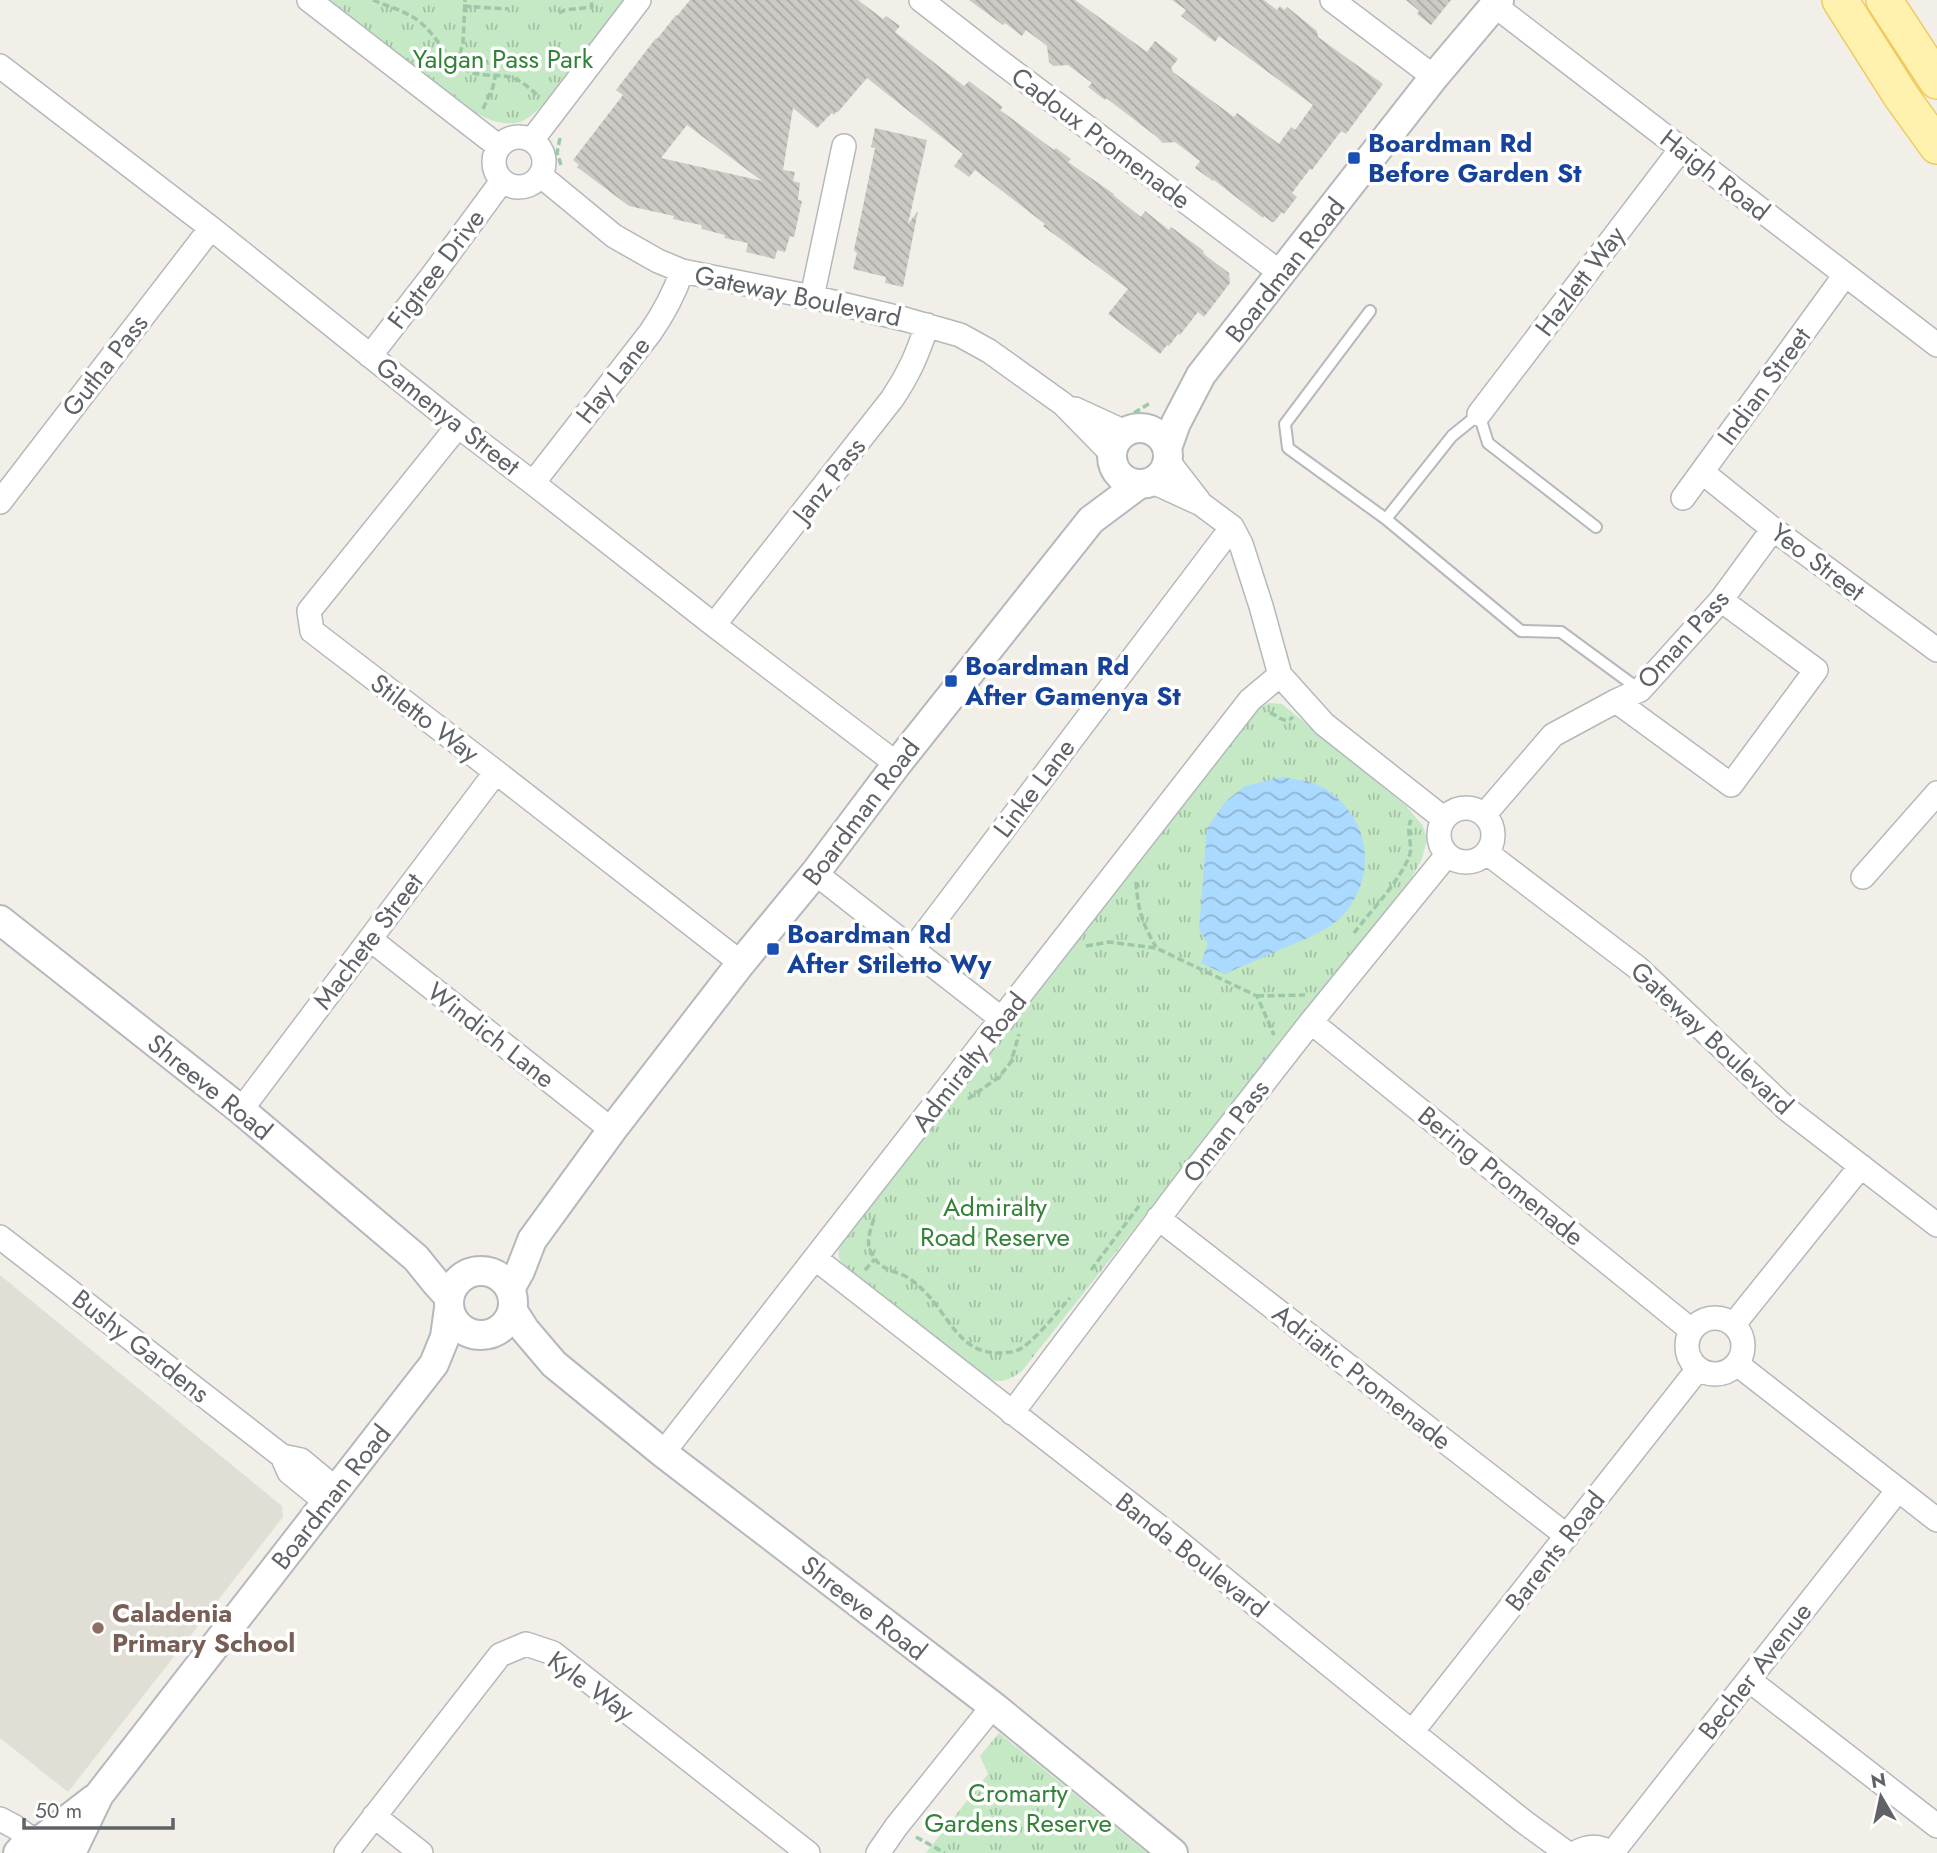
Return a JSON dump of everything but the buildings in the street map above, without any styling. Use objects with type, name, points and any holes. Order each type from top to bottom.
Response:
[{"type":"main road","points":[[1840,0],[1901,96],[1937,146]]},
{"type":"main road","points":[[1884,0],[1937,81]]},
{"type":"street","points":[[309,0],[498,146]]},
{"type":"street","points":[[532,140],[639,0]]},
{"type":"street","name":"Cadoux Promenade","points":[[921,0],[1282,274]]},
{"type":"street","points":[[1332,0],[1434,78]]},
{"type":"street","name":"Boardman Road","points":[[434,1364],[503,1327],[509,1320],[520,1271],[532,1240],[612,1130],[1091,520],[1156,469],[1176,423],[1202,375],[1496,2]]},
{"type":"street","name":"Haigh Road","points":[[1496,2],[1681,149],[1937,345]]},
{"type":"street","name":"Gamenya Street","points":[[2,71],[211,228],[458,426],[897,764]]},
{"type":"street","points":[[525,137],[532,140],[538,145],[544,160],[540,175],[526,186],[518,187],[502,181],[497,175],[493,160],[498,146],[510,138],[525,137]]},
{"type":"street","points":[[812,297],[844,146]]},
{"type":"street","name":"Hazlett Way","points":[[1479,414],[1681,149]]},
{"type":"street","name":"Gateway Boulevard","points":[[540,175],[614,236],[682,271],[812,297],[960,335],[989,351],[1121,443]]},
{"type":"street","name":"Figtree Drive","points":[[370,356],[502,181]]},
{"type":"street","name":"Gutha Pass","points":[[0,502],[211,228]]},
{"type":"street","name":"Hay Lane","points":[[534,483],[662,316],[682,271]]},
{"type":"street","name":"Indian Street","points":[[1683,498],[1845,275]]},
{"type":"street","name":"Janz Pass","points":[[714,625],[892,399],[908,376],[927,325]]},
{"type":"street","name":"Boardman Road","points":[[1091,520],[1121,443],[1202,375]]},
{"type":"street","name":"Stiletto Way","points":[[458,426],[309,611],[312,631],[741,963]]},
{"type":"street","points":[[1152,431],[1164,441],[1156,469],[1129,483],[1120,477],[1114,469],[1121,443],[1152,431]]},
{"type":"street","points":[[1156,469],[1232,527],[1241,544],[1261,606],[1280,676],[1324,724],[1443,818]]},
{"type":"street","name":"Yeo Street","points":[[1702,472],[1773,529],[1937,650]]},
{"type":"street","name":"Linke Lane","points":[[913,949],[1232,527]]},
{"type":"street","name":"Oman Pass","points":[[1485,814],[1553,735],[1640,690],[1721,600],[1773,529]]},
{"type":"street","points":[[1616,701],[1731,785],[1816,670],[1721,600]]},
{"type":"street","name":"Admiralty Road","points":[[663,1453],[816,1259],[1011,1026],[1250,700],[1280,676]]},
{"type":"street","name":"Machete Street","points":[[241,1110],[496,772]]},
{"type":"street","points":[[1863,877],[1937,793]]},
{"type":"street","points":[[1474,807],[1485,814],[1493,828],[1493,842],[1487,853],[1476,861],[1460,862],[1447,855],[1439,841],[1438,832],[1443,818],[1455,809],[1474,807]]},
{"type":"street","name":"Gateway Boulevard","points":[[1487,853],[1638,968],[1788,1110],[1937,1225]]},
{"type":"street","name":"Oman Pass","points":[[1012,1413],[1158,1218],[1311,1022],[1447,855]]},
{"type":"street","points":[[815,873],[1011,1026]]},
{"type":"street","name":"Shreeve Road","points":[[0,919],[241,1110],[416,1258],[437,1284],[462,1288]]},
{"type":"street","name":"Windich Lane","points":[[370,939],[612,1130]]},
{"type":"street","name":"Bering Promenade","points":[[1311,1022],[1691,1330]]},
{"type":"street","points":[[1734,1324],[1861,1166]]},
{"type":"street","name":"Adriatic Promenade","points":[[1158,1218],[1567,1536]]},
{"type":"street","name":"Bushy Gardens","points":[[0,1237],[282,1455],[289,1472],[332,1496]]},
{"type":"street","name":"Boardman Road","points":[[26,1846],[56,1842],[69,1853],[99,1795],[434,1364],[462,1288],[532,1240]]},
{"type":"street","name":"Banda Boulevard","points":[[816,1259],[1175,1539],[1523,1821],[1567,1853]]},
{"type":"street","points":[[489,1334],[474,1335],[457,1325],[462,1288],[496,1274],[504,1280],[512,1300]]},
{"type":"street","name":"Shreeve Road","points":[[512,1300],[525,1330],[554,1364],[663,1453],[993,1706],[1173,1853]]},
{"type":"street","points":[[1711,1318],[1720,1318],[1734,1324],[1744,1344],[1737,1364],[1723,1373],[1706,1373],[1698,1369],[1687,1351],[1691,1330],[1711,1318]]},
{"type":"street","name":"Shreeve Road","points":[[489,1334],[554,1364]]},
{"type":"street","points":[[1737,1364],[1937,1520]]},
{"type":"street","name":"Barents Road","points":[[1412,1732],[1698,1369]]},
{"type":"street","name":"Becher Avenue","points":[[1612,1853],[1898,1490]]},
{"type":"street","name":"Kyle Way","points":[[346,1853],[500,1655],[526,1644],[553,1653],[808,1853]]},
{"type":"street","points":[[1749,1679],[1937,1826]]},
{"type":"street","points":[[878,1853],[896,1826],[993,1706]]},
{"type":"street","name":"Boardman Road","points":[[26,1846],[99,1795]]},
{"type":"street","points":[[374,1816],[421,1853]]},
{"type":"street","points":[[0,1819],[15,1827],[26,1846]]},
{"type":"street","points":[[0,1831],[6,1839],[26,1846]]},
{"type":"street","points":[[1575,1853],[1591,1847],[1612,1853]]},
{"type":"lane","points":[[1370,311],[1285,424],[1288,448],[1386,519],[1521,631],[1561,632],[1640,690]]},
{"type":"lane","points":[[1386,519],[1452,436],[1479,414],[1488,443],[1596,527]]},
{"type":"path","points":[[373,0],[408,14],[420,22],[457,64],[468,71],[511,77],[544,101]]},
{"type":"path","points":[[457,64],[463,43],[465,0]]},
{"type":"path","points":[[559,13],[592,7],[592,0]]},
{"type":"path","points":[[463,6],[507,9]]},
{"type":"path","points":[[471,124],[489,99],[495,76]]},
{"type":"path","points":[[562,130],[557,153],[562,166]]},
{"type":"path","points":[[1136,880],[1140,915],[1156,948]]},
{"type":"path","points":[[1086,946],[1109,942],[1156,948],[1257,996],[1305,995]]},
{"type":"path","points":[[1257,996],[1274,1035]]},
{"type":"path","points":[[966,1100],[999,1077],[1011,1062],[1011,1026]]},
{"type":"path","points":[[874,1219],[869,1247],[883,1268],[905,1276],[925,1292],[959,1335],[976,1349],[989,1353],[1017,1351]]},
{"type":"path","points":[[896,1826],[944,1853]]},
{"type":"shaded area","name":"Caladenia Primary School","points":[[0,1275],[282,1506],[283,1517],[68,1792],[0,1738]]},
{"type":"green space","name":"Yalgan Pass Park","points":[[329,0],[627,0],[544,104],[531,116],[508,124],[473,111]]},
{"type":"green space","name":"Admiralty Road Reserve","points":[[1269,703],[1282,704],[1406,806],[1423,826],[1427,839],[1422,859],[1412,877],[1022,1371],[1002,1381],[980,1377],[846,1270],[839,1258],[838,1244],[1250,716]]},
{"type":"green space","name":"Cromarty Gardens Reserve","points":[[999,1733],[1147,1853],[926,1853],[988,1774],[980,1756]]},
{"type":"water","points":[[1283,777],[1320,786],[1339,800],[1351,814],[1364,846],[1362,881],[1344,914],[1324,930],[1225,974],[1201,963],[1208,943],[1199,930],[1207,828],[1225,802],[1245,786]]},
{"type":"place","name":"Boardman Rd Before Garden St","points":[[1354,158]]},
{"type":"place","name":"Boardman Rd After Gamenya St","points":[[951,681]]},
{"type":"place","name":"Boardman Rd After Stiletto Wy","points":[[773,949]]},
{"type":"place","name":"Caladenia Primary School","points":[[98,1628]]}]
